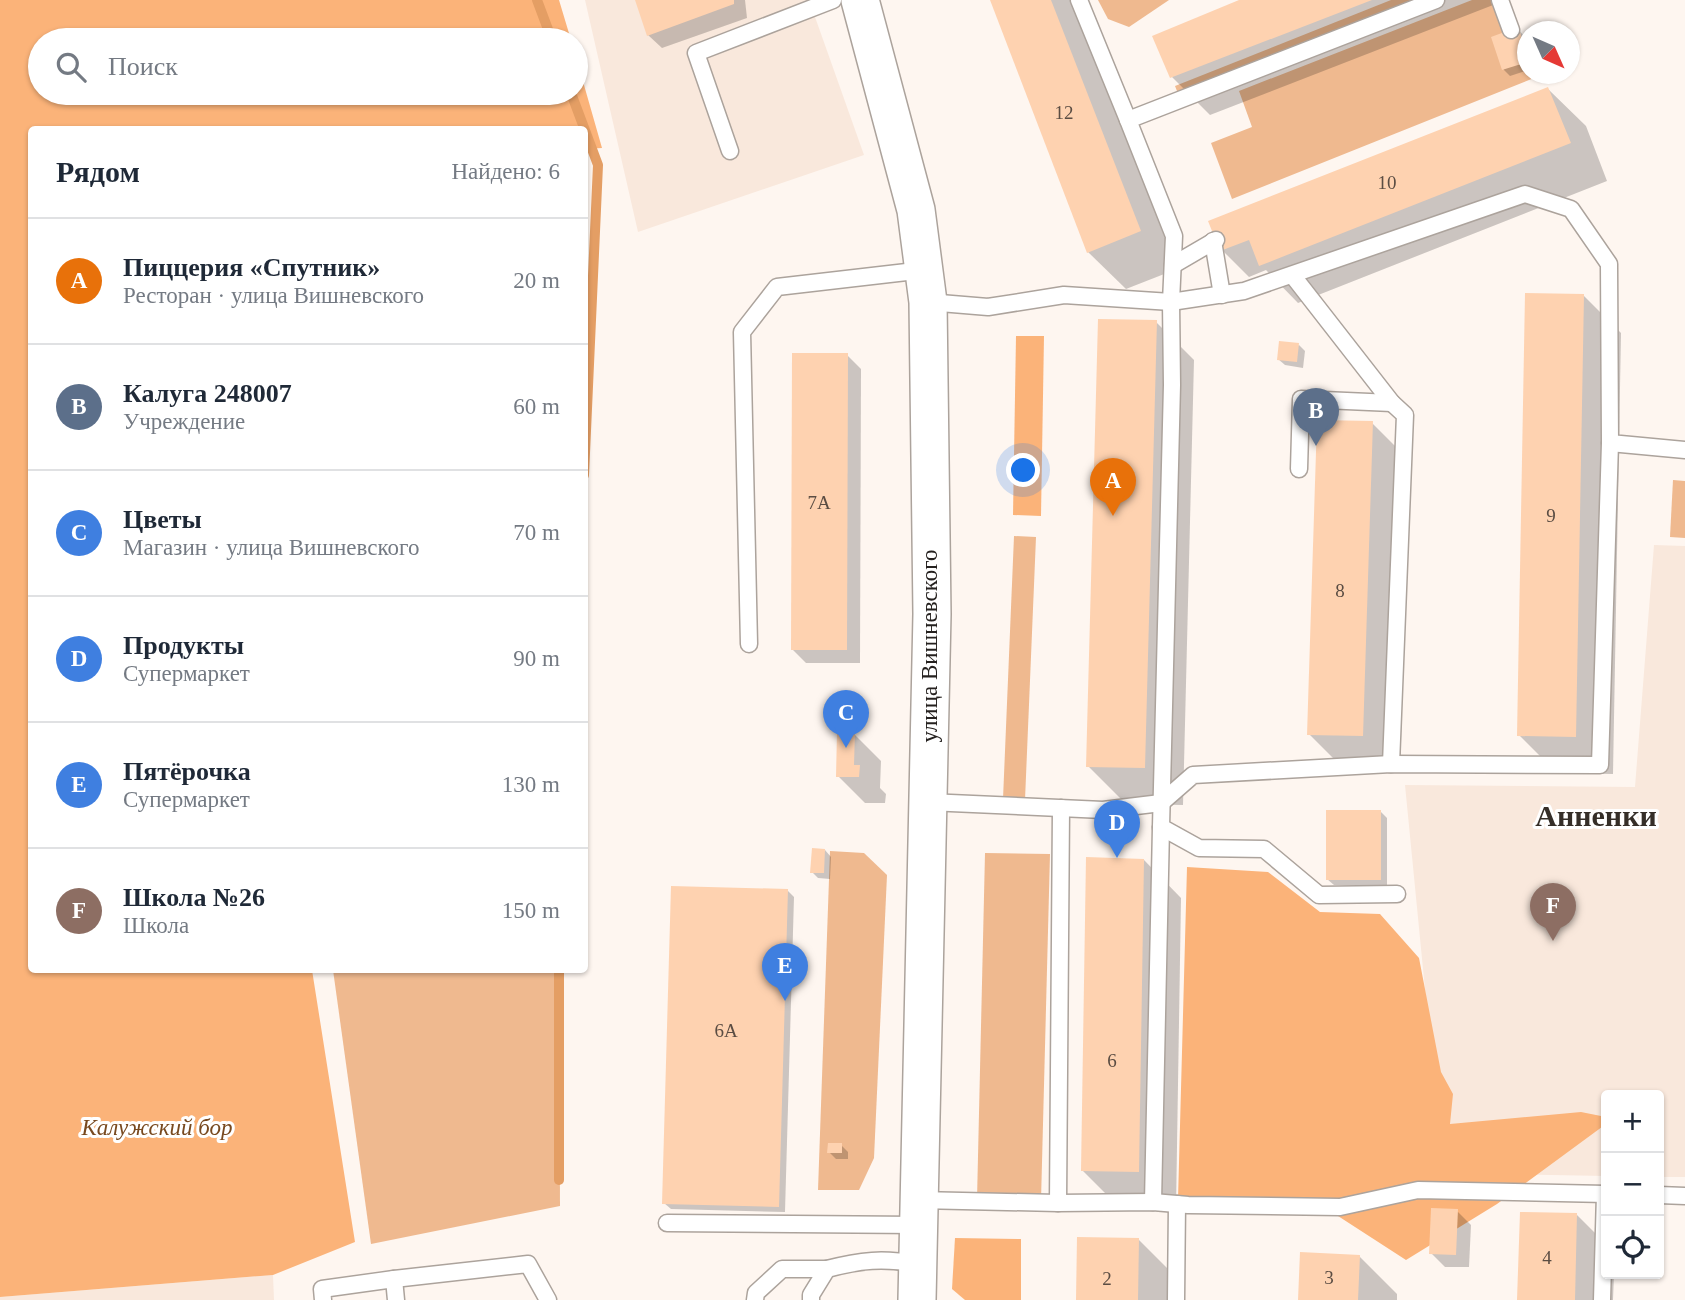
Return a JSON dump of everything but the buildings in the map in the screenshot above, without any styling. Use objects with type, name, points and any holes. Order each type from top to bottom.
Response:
[{"type":"street","name":"улица Вишневского","points":[[860,0],[916,210],[926,286],[932,614],[917,1300]]},
{"type":"lane","points":[[730,151],[696,53],[833,0]]},
{"type":"lane","points":[[1079,0],[1174,236],[1153,1202]]},
{"type":"lane","points":[[1128,120],[1436,0]]},
{"type":"lane","points":[[1500,0],[1511,30]]},
{"type":"lane","points":[[749,644],[742,332],[778,287],[926,286],[988,307],[1064,295],[1171,302],[1244,291],[1525,194],[1571,209],[1609,264],[1610,443],[1600,765],[1391,764],[1193,775],[1161,803],[1103,810],[928,802]]},
{"type":"lane","points":[[1173,265],[1214,241],[1222,295]]},
{"type":"lane","points":[[1293,276],[1392,403],[1405,415],[1391,764]]},
{"type":"lane","points":[[1299,470],[1301,399],[1392,403]]},
{"type":"lane","points":[[1610,443],[1685,450]]},
{"type":"lane","points":[[1058,1203],[1061,808]]},
{"type":"lane","points":[[1161,827],[1199,848],[1264,849],[1319,895],[1397,894]]},
{"type":"lane","points":[[667,1223],[1058,1203],[1153,1202],[1340,1207],[1418,1190],[1601,1194]]},
{"type":"lane","points":[[1664,1195],[1685,1196]]},
{"type":"lane","points":[[1176,1300],[1177,1204]]},
{"type":"lane","points":[[1602,1300],[1605,1216]]},
{"type":"lane","points":[[755,1300],[756,1293],[782,1269],[827,1269],[857,1261],[886,1259],[917,1264]]},
{"type":"lane","points":[[323,1300],[322,1289],[528,1264],[548,1300]]},
{"type":"lane","points":[[811,1300],[827,1269]]},
{"type":"lane","points":[[394,1279],[396,1300]]},
{"type":"shaded area","points":[[585,0],[809,0],[864,155],[638,232]]},
{"type":"shaded area","points":[[1098,0],[1169,0],[1129,27],[1108,19]]},
{"type":"shaded area","points":[[1391,0],[1420,0],[1179,96],[1175,86]]},
{"type":"shaded area","points":[[1472,0],[1501,0],[1517,38],[1519,84],[1232,199],[1211,143],[1252,127],[1239,91]]},
{"type":"shaded area","points":[[1673,480],[1685,481],[1685,538],[1670,537]]},
{"type":"shaded area","points":[[1014,536],[1036,537],[1025,800],[1003,799]]},
{"type":"shaded area","points":[[1654,545],[1685,546],[1685,1177],[1664,1177],[1664,1090],[1601,1090],[1601,1176],[1443,1173],[1405,785],[1635,787]]},
{"type":"shaded area","points":[[830,851],[864,853],[887,875],[874,1158],[859,1190],[818,1190]]},
{"type":"shaded area","points":[[985,853],[1050,854],[1041,1201],[977,1200]]},
{"type":"shaded area","points":[[333,973],[559,973],[560,1206],[371,1244]]},
{"type":"shaded area","points":[[273,1275],[274,1300],[0,1300],[0,1297]]},
{"type":"green space","name":"Калужский бор","points":[[0,0],[559,0],[567,28],[28,28],[28,105],[588,105],[588,99],[602,148],[588,149],[588,126],[28,126],[28,973],[312,973],[355,1242],[273,1275],[0,1297]]},
{"type":"green space","points":[[1016,336],[1044,336],[1041,516],[1013,515]]},
{"type":"green space","points":[[1187,867],[1268,872],[1320,912],[1380,914],[1419,958],[1441,1072],[1453,1094],[1450,1124],[1581,1112],[1601,1116],[1601,1128],[1497,1204],[1406,1260],[1321,1205],[1178,1200]]},
{"type":"green space","points":[[955,1238],[1021,1239],[1021,1300],[965,1300],[952,1289]]},
{"type":"waterway","points":[[537,0],[548,28]]},
{"type":"waterway","points":[[576,105],[583,126]]},
{"type":"waterway","points":[[588,138],[598,165],[588,386]]},
{"type":"waterway","points":[[559,973],[559,1180]]},
{"type":"place","name":"Калуга 248007","points":[[1316,446]]},
{"type":"place","name":"Пиццерия «Спутник»","points":[[1113,516]]},
{"type":"place","name":"Цветы","points":[[846,748]]},
{"type":"place","name":"Продукты","points":[[1117,858]]},
{"type":"place","name":"Школа №26","points":[[1553,941]]},
{"type":"place","name":"Пятёрочка","points":[[785,1001]]},
{"type":"district","name":"Анненки","points":[[1596,816]]}]
